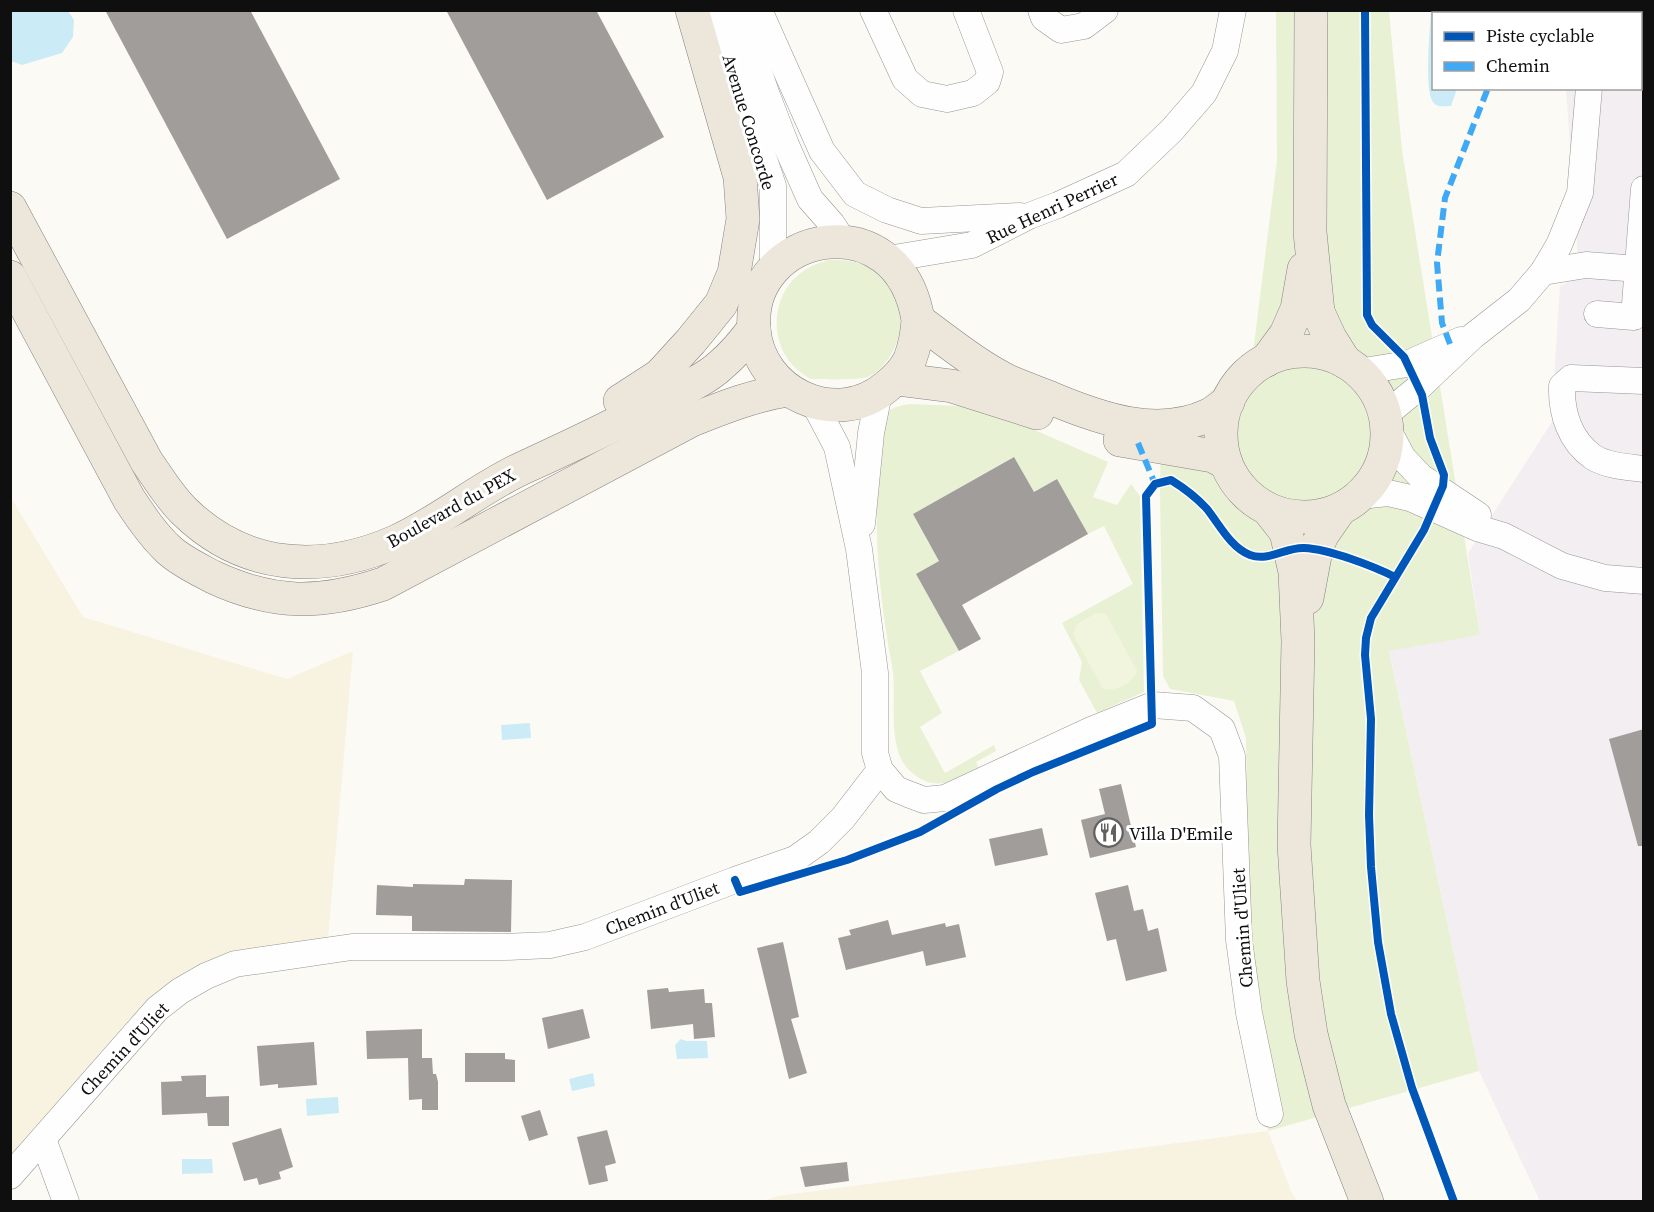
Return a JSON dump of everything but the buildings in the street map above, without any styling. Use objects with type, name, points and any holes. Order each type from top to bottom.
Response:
[{"type":"main road","points":[[519,469],[660,375],[692,342],[721,304],[734,273],[743,219],[740,177],[692,10]]},
{"type":"main road","points":[[1298,641],[1316,550],[1322,536],[1376,476],[1385,453],[1386,421],[1377,394],[1330,338],[1318,312],[1310,232],[1311,10]]},
{"type":"main road","name":"Boulevard du PEX","points":[[10,208],[147,462],[184,511],[207,531],[228,544],[249,553],[280,561],[329,562],[358,555],[396,541],[519,469],[598,434],[719,367],[740,347],[754,328]]},
{"type":"main road","points":[[1267,360],[1286,334],[1297,309],[1310,232]]},
{"type":"main road","points":[[843,241],[874,250],[900,271],[915,302],[918,320],[916,341],[909,361],[888,386],[864,401],[847,405],[831,405],[801,396],[775,378],[757,346],[754,328],[756,308],[762,288],[773,271],[787,257],[804,247],[823,242],[843,241]]},
{"type":"main road","name":"Boulevard du PEX","points":[[10,277],[129,499],[148,528],[171,551],[198,569],[228,584],[258,594],[281,598],[328,599],[383,584],[692,420],[769,393],[801,396]]},
{"type":"main road","points":[[918,320],[1009,382],[1080,410],[1121,423],[1147,426],[1184,423],[1209,415],[1228,402]]},
{"type":"main road","points":[[1350,503],[1316,517],[1292,516],[1268,509],[1250,498],[1236,482],[1226,463],[1222,443],[1222,422],[1228,402],[1237,385],[1267,360],[1286,353],[1306,351],[1327,354],[1352,367]]},
{"type":"main road","points":[[888,386],[952,386],[1112,438],[1213,456],[1226,463]]},
{"type":"main road","points":[[1268,509],[1286,532],[1295,572],[1298,641],[1294,845],[1302,981],[1311,1034],[1329,1105],[1367,1202]]},
{"type":"street","name":"Avenue Concorde","points":[[714,10],[773,186],[773,271]]},
{"type":"street","name":"Avenue Concorde","points":[[738,10],[766,93],[810,199],[832,224],[843,241]]},
{"type":"street","points":[[759,10],[822,151],[855,194],[886,210],[921,221],[1029,216]]},
{"type":"street","points":[[873,10],[905,79],[922,94],[946,99],[973,93],[987,82],[990,72],[966,10]]},
{"type":"street","points":[[1041,10],[1044,18],[1061,30],[1084,26],[1106,10]]},
{"type":"street","name":"Rue Henri Perrier","points":[[888,259],[972,245],[1029,216],[1126,174],[1172,130],[1204,93],[1225,51],[1233,10]]},
{"type":"street","points":[[1504,536],[1481,516],[1440,492],[1421,477],[1403,458],[1386,421],[1473,336],[1519,300],[1543,272],[1559,245],[1580,193],[1589,90]]},
{"type":"street","points":[[1597,314],[1634,318],[1644,189]]},
{"type":"street","points":[[1543,272],[1586,265],[1639,269]]},
{"type":"street","points":[[1352,367],[1407,363],[1473,336]]},
{"type":"street","points":[[1644,381],[1571,378],[1562,386],[1562,404],[1575,438],[1594,457],[1614,465],[1644,469]]},
{"type":"street","points":[[859,549],[871,433],[888,386]]},
{"type":"street","points":[[801,396],[837,447],[859,549],[875,673],[875,753],[880,770]]},
{"type":"street","points":[[1350,503],[1388,493],[1410,498],[1477,528],[1504,536],[1562,566],[1605,578],[1644,580]]},
{"type":"street","name":"Chemin d'Uliet","points":[[10,1176],[157,1009],[180,991],[206,976],[235,964],[352,947],[505,947],[550,945],[585,937],[795,859],[819,842],[843,818],[880,770],[896,789],[924,800],[945,798],[1091,730],[1153,705],[1193,708],[1222,729],[1232,756],[1239,940],[1249,1013],[1270,1114]]},
{"type":"street","points":[[44,1139],[66,1202]]},
{"type":"shaded area","points":[[1643,11],[1643,1201],[1540,1201],[1479,1071],[1389,650],[1480,635],[1468,553],[1553,420],[1560,286],[1579,276],[1566,90],[1642,90],[1642,12],[1560,12]]},
{"type":"shaded area","points":[[10,496],[83,617],[287,679],[353,651],[328,939],[190,971],[151,997],[10,1163]]},
{"type":"shaded area","points":[[1268,1131],[1297,1201],[763,1201],[777,1196]]},
{"type":"green space","points":[[1276,11],[1389,11],[1402,150],[1480,635],[1389,651],[1479,1071],[1268,1131],[1248,933],[1246,738],[1234,701],[1170,689],[1163,676],[1160,494],[1161,415],[1195,406],[1253,352],[1277,161]]},
{"type":"green space","points":[[829,260],[857,263],[877,273],[893,292],[898,304],[900,329],[892,353],[877,372],[865,378],[810,379],[791,364],[778,335],[778,308],[790,284],[814,265]]},
{"type":"green space","points":[[910,404],[960,406],[1021,424],[1108,462],[1093,497],[1117,505],[1131,484],[1140,496],[1144,692],[1097,713],[1079,680],[1082,662],[1062,623],[1133,584],[1104,526],[1088,534],[1057,479],[1034,492],[1013,457],[913,514],[930,545],[944,558],[916,574],[959,651],[920,671],[942,713],[920,727],[945,773],[994,745],[996,751],[976,762],[980,770],[944,783],[927,782],[918,777],[902,761],[898,750],[894,724],[893,673],[879,571],[877,504],[883,424],[886,415],[891,410]]},
{"type":"green space","points":[[1096,613],[1106,614],[1137,671],[1128,682],[1114,689],[1103,689],[1073,634],[1077,624]]},
{"type":"water","points":[[10,11],[68,11],[74,20],[73,37],[62,53],[22,65],[11,61]]},
{"type":"water","points":[[1431,11],[1484,11],[1432,12],[1432,90],[1457,90],[1451,106],[1441,106],[1433,102],[1430,95],[1428,58]]},
{"type":"water","points":[[530,723],[531,738],[502,740],[501,725]]},
{"type":"water","points":[[681,1039],[707,1041],[708,1058],[677,1059],[675,1045]]},
{"type":"water","points":[[593,1073],[595,1086],[572,1091],[569,1079]]},
{"type":"water","points":[[338,1097],[339,1113],[307,1116],[306,1099]]},
{"type":"water","points":[[182,1159],[212,1159],[213,1173],[182,1174]]},
{"type":"marked path","points":[[1450,344],[1442,323],[1437,263],[1445,198],[1487,90]]},
{"type":"marked path","points":[[1138,443],[1155,484]]},
{"type":"cycle path","points":[[1365,10],[1367,315],[1372,325],[1404,357],[1422,395],[1430,438],[1444,475],[1443,486],[1424,530],[1371,618],[1366,638],[1365,655],[1371,719],[1369,815],[1371,867],[1378,942],[1391,1014],[1412,1088],[1454,1202]]},
{"type":"cycle path","points":[[735,880],[740,892],[847,860],[920,832],[997,789],[1033,772],[1152,724],[1146,496],[1155,484],[1171,480],[1185,490],[1207,509],[1231,541],[1250,555],[1264,557],[1297,548],[1314,549],[1351,559],[1395,577]]},
{"type":"place","name":"Villa D'Emile","points":[[1108,833]]}]
